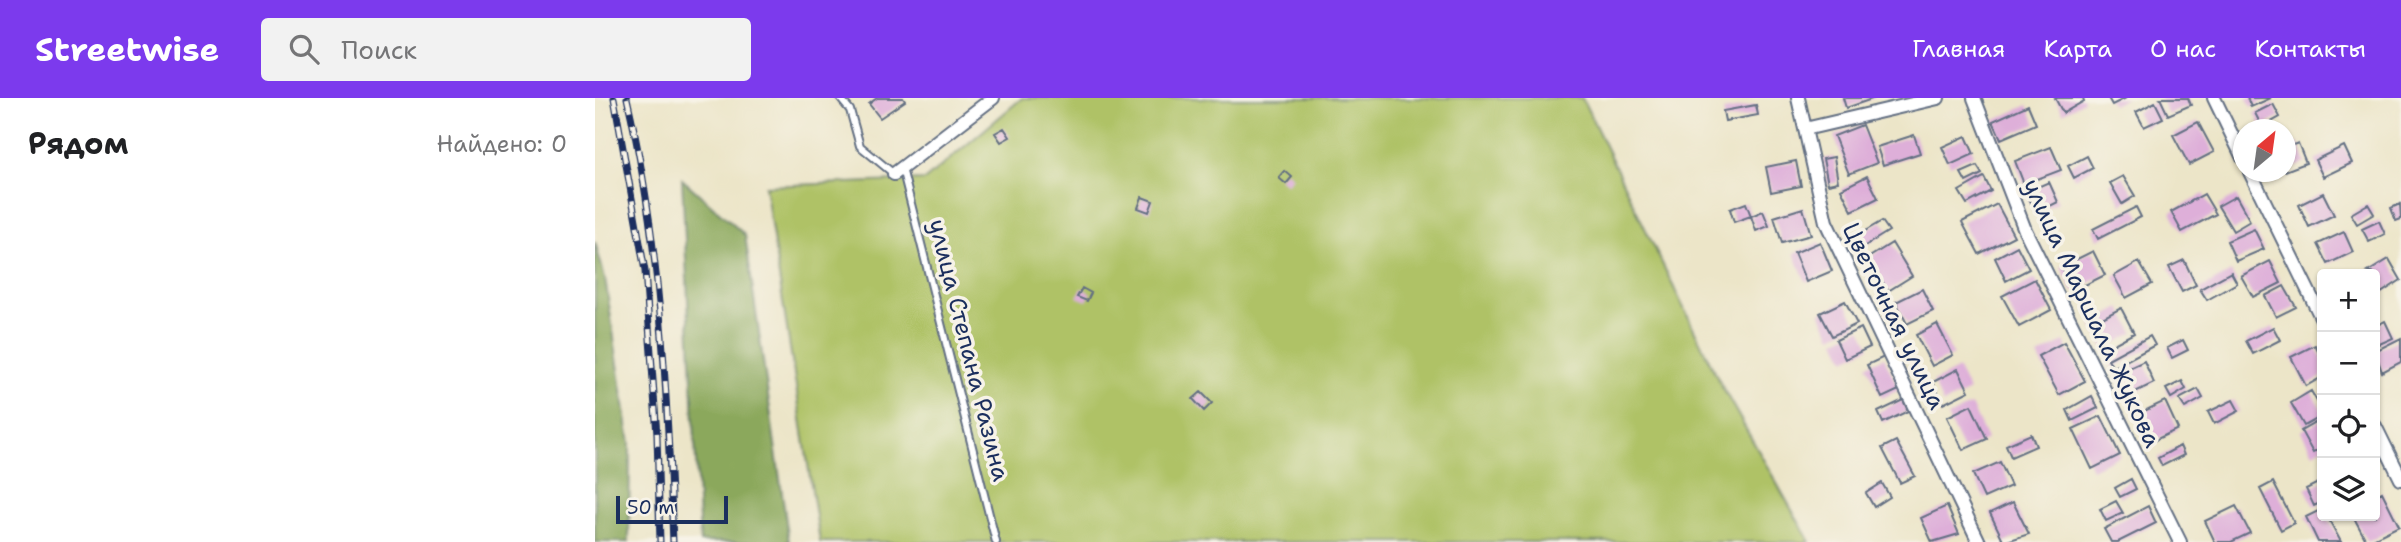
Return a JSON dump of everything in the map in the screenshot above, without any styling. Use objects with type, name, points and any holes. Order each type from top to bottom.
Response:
[{"type":"street","points":[[898,171],[993,98]]},
{"type":"street","name":"Цветочная улица","points":[[1798,98],[1826,222],[1979,542]]},
{"type":"street","points":[[1805,129],[1938,98]]},
{"type":"street","name":"улица Маршала Жукова","points":[[1974,98],[2025,230],[2180,542]]},
{"type":"street","points":[[2214,98],[2233,137]]},
{"type":"street","points":[[2255,182],[2317,309]]},
{"type":"street","points":[[2380,436],[2401,479]]},
{"type":"lane","points":[[840,98],[850,110],[860,146],[898,171]]},
{"type":"lane","name":"улица Степана Разина","points":[[898,171],[996,542]]},
{"type":"green space","points":[[1022,98],[1582,98],[1721,385],[1810,542],[820,542],[765,186],[925,180]]},
{"type":"green space","points":[[682,179],[745,235],[789,542],[700,542]]},
{"type":"green space","points":[[595,242],[605,278],[630,443],[629,542],[595,542]]},
{"type":"building","points":[[877,98],[903,98],[905,101],[880,118],[869,104]]},
{"type":"building","points":[[1843,98],[1875,98],[1846,108]]},
{"type":"building","points":[[2055,98],[2083,98],[2084,101],[2063,113]]},
{"type":"building","points":[[2108,98],[2126,98],[2112,105]]},
{"type":"building","points":[[2160,98],[2188,98],[2191,105],[2168,115]]},
{"type":"building","points":[[2247,98],[2271,98],[2251,107]]},
{"type":"building","points":[[2155,102],[2163,118],[2144,127],[2136,112]]},
{"type":"building","points":[[2273,104],[2280,117],[2258,119],[2255,113]]},
{"type":"building","points":[[1756,105],[1758,115],[1725,121],[1723,111]]},
{"type":"building","points":[[2028,105],[2036,124],[2001,139],[1993,121]]},
{"type":"building","points":[[2198,122],[2214,152],[2189,165],[2173,135]]},
{"type":"building","points":[[1862,125],[1877,163],[1849,174],[1834,136]]},
{"type":"building","points":[[1004,128],[1010,137],[1001,142],[995,133]]},
{"type":"building","points":[[1914,135],[1920,153],[1883,165],[1877,147]]},
{"type":"building","points":[[1966,136],[1974,154],[1950,165],[1942,147]]},
{"type":"building","points":[[2298,143],[2306,163],[2296,167]]},
{"type":"building","points":[[2344,146],[2352,163],[2323,177],[2315,160]]},
{"type":"building","points":[[2051,147],[2061,170],[2024,184],[2015,161]]},
{"type":"building","points":[[2087,156],[2093,168],[2074,178],[2068,166]]},
{"type":"building","points":[[1834,157],[1838,182],[1828,184],[1823,159]]},
{"type":"building","points":[[1796,161],[1801,186],[1771,192],[1766,167]]},
{"type":"building","points":[[1977,166],[1982,174],[1966,182],[1961,173]]},
{"type":"building","points":[[1285,171],[1292,177],[1286,184],[1279,178]]},
{"type":"building","points":[[1867,176],[1878,198],[1852,211],[1841,189]]},
{"type":"building","points":[[2123,176],[2135,196],[2122,204],[2110,183]]},
{"type":"building","points":[[1984,177],[1991,191],[1967,204],[1959,191]]},
{"type":"building","points":[[2049,182],[2058,202],[2036,213],[2026,192]]},
{"type":"building","points":[[2323,193],[2334,215],[2309,227],[2299,205]]},
{"type":"building","points":[[2204,194],[2216,214],[2182,232],[2171,212]]},
{"type":"building","points":[[2236,196],[2250,221],[2233,231],[2218,206]]},
{"type":"building","points":[[1142,197],[1153,201],[1149,212],[1138,208]]},
{"type":"building","points":[[1746,203],[1751,216],[1734,222],[1730,209]]},
{"type":"building","points":[[1997,204],[2014,236],[1979,254],[1962,222]]},
{"type":"building","points":[[2368,204],[2374,214],[2357,224],[2351,214]]},
{"type":"building","points":[[2400,204],[2401,219],[2396,221],[2391,208]]},
{"type":"building","points":[[2136,207],[2141,217],[2098,239],[2093,229]]},
{"type":"building","points":[[1803,208],[1811,235],[1782,243],[1774,217]]},
{"type":"building","points":[[1763,211],[1769,226],[1756,231],[1751,216]]},
{"type":"building","points":[[1882,221],[1889,231],[1860,249],[1853,238]]},
{"type":"building","points":[[2379,221],[2385,234],[2369,242],[2362,229]]},
{"type":"building","points":[[2254,229],[2264,249],[2236,261],[2227,241]]},
{"type":"building","points":[[2344,232],[2353,252],[2328,264],[2318,244]]},
{"type":"building","points":[[1820,242],[1832,271],[1806,282],[1794,253]]},
{"type":"building","points":[[1892,243],[1912,276],[1888,291],[1868,258]]},
{"type":"building","points":[[2017,246],[2029,269],[2006,281],[1995,258]]},
{"type":"building","points":[[2093,251],[2105,275],[2073,291],[2061,267]]},
{"type":"building","points":[[2389,259],[2401,280],[2381,293],[2380,269],[2373,269]]},
{"type":"building","points":[[2184,260],[2196,285],[2182,292],[2169,267]]},
{"type":"building","points":[[2270,261],[2281,283],[2253,297],[2241,276]]},
{"type":"building","points":[[2139,262],[2152,284],[2126,298],[2114,276]]},
{"type":"building","points":[[2231,272],[2237,283],[2207,300],[2200,289]]},
{"type":"building","points":[[2035,279],[2051,310],[2019,327],[2002,296]]},
{"type":"building","points":[[2284,286],[2296,307],[2276,317],[2265,296]]},
{"type":"building","points":[[1082,288],[1091,293],[1087,301],[1077,297]]},
{"type":"building","points":[[1922,289],[1933,311],[1907,324],[1896,302]]},
{"type":"building","points":[[1845,301],[1857,324],[1832,336],[1820,313]]},
{"type":"building","points":[[2121,308],[2134,333],[2105,349],[2091,324]]},
{"type":"building","points":[[2385,321],[2393,338],[2380,344],[2380,332],[2380,324]]},
{"type":"building","points":[[1937,324],[1953,355],[1932,366],[1916,335]]},
{"type":"building","points":[[2273,327],[2280,340],[2253,354],[2246,341]]},
{"type":"building","points":[[1861,328],[1870,347],[1845,359],[1836,340]]},
{"type":"building","points":[[2150,336],[2155,345],[2113,368],[2108,359]]},
{"type":"building","points":[[2401,338],[2401,362],[2382,372],[2380,348]]},
{"type":"building","points":[[2183,340],[2188,350],[2172,358],[2167,348]]},
{"type":"building","points":[[2064,342],[2085,381],[2059,395],[2038,356]]},
{"type":"building","points":[[2315,345],[2317,380],[2306,386],[2291,357]]},
{"type":"building","points":[[1884,357],[1899,390],[1882,398],[1867,365]]},
{"type":"building","points":[[2144,361],[2154,383],[2127,396],[2116,374]]},
{"type":"building","points":[[1958,369],[1969,391],[1943,404],[1933,382]]},
{"type":"building","points":[[2182,381],[2186,389],[2171,398],[2166,389]]},
{"type":"building","points":[[2198,389],[2203,398],[2185,408],[2179,399]]},
{"type":"building","points":[[2311,391],[2317,401],[2317,419],[2304,426],[2291,403]]},
{"type":"building","points":[[1201,392],[1212,403],[1204,411],[1193,399]]},
{"type":"building","points":[[2092,396],[2098,408],[2072,421],[2067,410]]},
{"type":"building","points":[[1903,400],[1908,411],[1883,423],[1878,412]]},
{"type":"building","points":[[2233,400],[2239,411],[2214,424],[2208,412]]},
{"type":"building","points":[[2165,401],[2178,429],[2151,442],[2138,414]]},
{"type":"building","points":[[1971,405],[1987,439],[1963,450],[1947,417]]},
{"type":"building","points":[[2101,416],[2120,455],[2092,469],[2073,429]]},
{"type":"building","points":[[2317,422],[2317,451],[2313,453],[2301,431]]},
{"type":"building","points":[[2031,434],[2036,446],[2011,457],[2006,445]]},
{"type":"building","points":[[1896,441],[1915,476],[1900,483],[1882,448]]},
{"type":"building","points":[[2180,446],[2184,455],[2162,466],[2158,458]]},
{"type":"building","points":[[2000,462],[2011,486],[1984,498],[1973,474]]},
{"type":"building","points":[[2131,479],[2136,489],[2120,497],[2115,488]]},
{"type":"building","points":[[2273,482],[2294,523],[2281,530],[2260,489]]},
{"type":"building","points":[[1882,483],[1890,497],[1874,507],[1866,493]]},
{"type":"building","points":[[2317,484],[2317,504],[2314,506],[2306,489]]},
{"type":"building","points":[[2382,492],[2399,526],[2367,542],[2356,521],[2380,521]]},
{"type":"building","points":[[2116,501],[2123,513],[2106,521],[2100,509]]},
{"type":"building","points":[[2013,502],[2029,534],[2004,542],[1990,513]]},
{"type":"building","points":[[1947,506],[1959,534],[1932,542],[1921,518]]},
{"type":"building","points":[[2148,506],[2156,523],[2118,542],[2111,542],[2104,529]]},
{"type":"building","points":[[2236,506],[2250,533],[2231,542],[2215,542],[2205,521]]},
{"type":"building","points":[[2317,512],[2317,521],[2330,521],[2341,542],[2318,542],[2306,517]]},
{"type":"railway","points":[[614,98],[645,271],[657,435],[660,542]]},
{"type":"railway","points":[[627,98],[648,208],[661,319],[673,542]]}]
